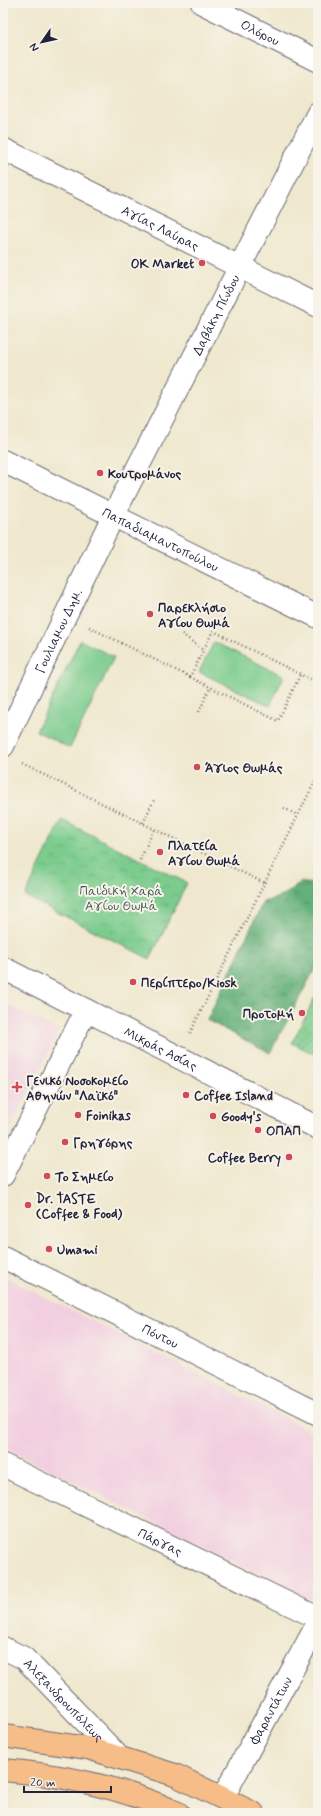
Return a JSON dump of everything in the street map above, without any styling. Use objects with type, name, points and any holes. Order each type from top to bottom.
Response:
[{"type":"main road","points":[[3,1736],[88,1748],[175,1775],[223,1797],[253,1813]]},
{"type":"main road","points":[[3,1770],[62,1777],[104,1787],[161,1805],[178,1813]]},
{"type":"street","name":"Ολόρου","points":[[202,3],[318,61]]},
{"type":"street","name":"Δαβάκη Πίνδου","points":[[113,516],[318,113]]},
{"type":"street","name":"Αγίας Λαύρας","points":[[3,149],[318,306]]},
{"type":"street","name":"Παπαδιαμαντοπούλου","points":[[3,461],[318,617]]},
{"type":"street","name":"Γουλιαμου Δημ.","points":[[3,746],[113,516]]},
{"type":"street","name":"Μικράς Ασίας","points":[[3,968],[318,1128]]},
{"type":"street","points":[[3,1175],[10,1144],[86,1010]]},
{"type":"street","name":"Πόντου","points":[[3,1257],[318,1414]]},
{"type":"street","name":"Πάργας","points":[[3,1464],[318,1618]]},
{"type":"street","name":"Φαραντάτων","points":[[223,1797],[318,1623]]},
{"type":"street","name":"Αλεξανδρουπόλεως","points":[[3,1648],[24,1658],[120,1758]]},
{"type":"path","points":[[66,616],[278,721],[300,675]]},
{"type":"path","points":[[190,677],[213,631],[318,683]]},
{"type":"path","points":[[182,634],[203,650]]},
{"type":"path","points":[[199,712],[210,688]]},
{"type":"path","points":[[19,762],[264,883]]},
{"type":"path","points":[[178,1057],[318,775]]},
{"type":"path","points":[[143,823],[154,800]]},
{"type":"path","points":[[284,808],[297,815]]},
{"type":"path","points":[[140,860],[154,829]]},
{"type":"shaded area","name":"Γενικό Νοσοκομείο Αθηνών \"Λαϊκό\"","points":[[3,1002],[59,1031],[3,1143]]},
{"type":"shaded area","points":[[3,1276],[318,1435],[318,1589],[312,1601],[3,1447]]},
{"type":"green space","points":[[80,640],[114,657],[70,748],[36,731]]},
{"type":"green space","points":[[214,642],[284,676],[270,706],[199,672]]},
{"type":"green space","name":"Παιδική Χαρά Αγίου Θωμά","points":[[62,820],[187,883],[150,959],[25,896]]},
{"type":"green space","points":[[300,882],[318,885],[318,963],[270,1053],[207,1020],[263,902],[283,895],[292,890]]},
{"type":"green space","points":[[318,991],[318,1056],[292,1043]]},
{"type":"place","name":"OK Market","points":[[202,263]]},
{"type":"place","name":"Κουτρομάνος","points":[[100,473]]},
{"type":"place","name":"Παρεκλήσιο Αγίου Θωμά","points":[[150,614]]},
{"type":"place","name":"Άγιος Θωμάς","points":[[197,767]]},
{"type":"place","name":"Πλατεία Αγίου Θωμά","points":[[160,852]]},
{"type":"place","name":"Περίπτερο/Kiosk","points":[[133,982]]},
{"type":"place","name":"Προτομή","points":[[302,1013]]},
{"type":"place","name":"Γενικό Νοσοκομείο Αθηνών \"Λαϊκό\"","points":[[17,1087]]},
{"type":"place","name":"Coffee Island","points":[[186,1095]]},
{"type":"place","name":"Foinikas","points":[[78,1115]]},
{"type":"place","name":"Goody's","points":[[213,1116]]},
{"type":"place","name":"ΟΠΑΠ","points":[[258,1130]]},
{"type":"place","name":"Γρηγόρης","points":[[65,1142]]},
{"type":"place","name":"Coffee Berry","points":[[289,1157]]},
{"type":"place","name":"Το Σημείο","points":[[47,1176]]},
{"type":"place","name":"Dr. TASTE (Coffee & Food)","points":[[28,1205]]},
{"type":"place","name":"Umami","points":[[49,1249]]}]
